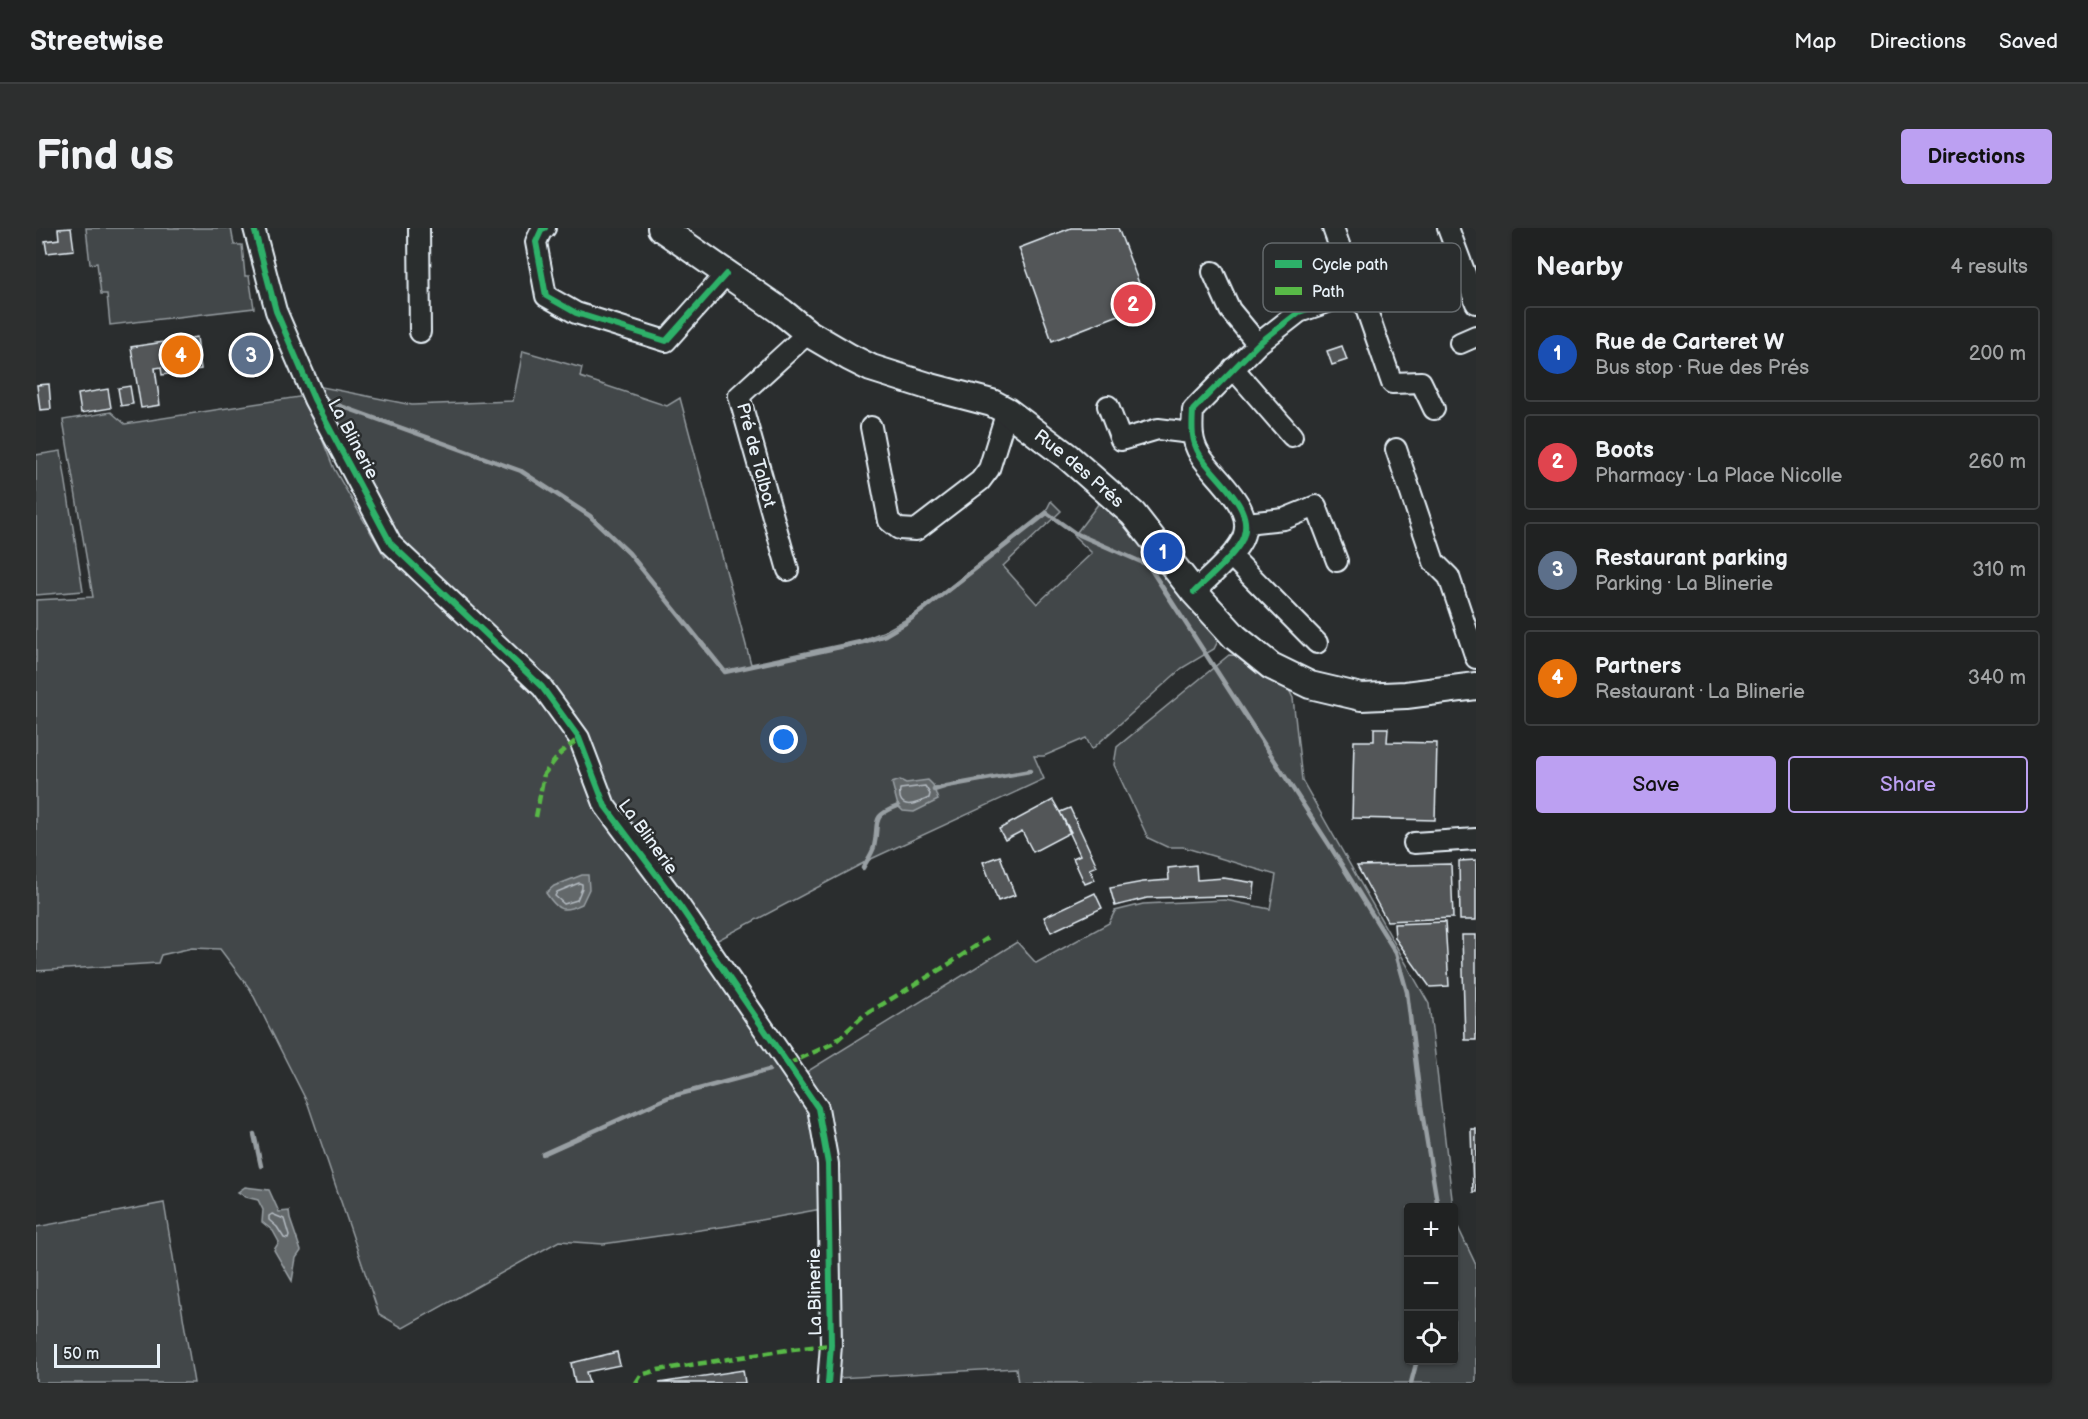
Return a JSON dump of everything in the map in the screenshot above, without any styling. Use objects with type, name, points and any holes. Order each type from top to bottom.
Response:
[{"type":"main road","name":"Rue des Prés","points":[[661,228],[782,312],[808,333],[849,357],[871,368],[992,403],[1007,411],[1068,457],[1133,514],[1194,592],[1235,637],[1271,666],[1310,685],[1329,691],[1371,698],[1476,686]]},
{"type":"street","name":"La Blinerie","points":[[254,228],[276,311],[314,399],[391,544],[542,687],[579,738],[605,806],[679,905],[818,1108],[828,1164],[831,1345],[828,1383]]},
{"type":"street","points":[[419,228],[420,332]]},
{"type":"street","points":[[545,228],[542,229],[536,242],[546,296],[576,313],[666,341],[726,274]]},
{"type":"street","points":[[1333,228],[1339,243]]},
{"type":"street","points":[[1448,228],[1453,243]]},
{"type":"street","points":[[1461,265],[1476,303]]},
{"type":"street","points":[[1213,272],[1230,310],[1258,344]]},
{"type":"street","points":[[1194,592],[1231,556],[1240,544],[1246,523],[1235,498],[1200,454],[1191,434],[1193,410],[1258,344],[1299,312]]},
{"type":"street","points":[[1365,312],[1392,384],[1421,382],[1434,409]]},
{"type":"street","name":"Pré de Talbot","points":[[788,570],[739,396],[808,333]]},
{"type":"street","points":[[1233,368],[1292,436]]},
{"type":"street","points":[[1108,406],[1121,440],[1158,429],[1191,434]]},
{"type":"street","points":[[871,427],[889,521],[899,529],[916,530],[980,481],[989,469],[1007,411]]},
{"type":"street","points":[[1396,449],[1434,562],[1449,576],[1476,658]]},
{"type":"street","points":[[1246,523],[1284,519],[1316,506],[1337,561]]},
{"type":"street","points":[[1231,556],[1317,643]]},
{"type":"street","points":[[1414,843],[1476,838]]},
{"type":"shaded area","points":[[86,228],[231,228],[234,245],[242,245],[245,276],[249,276],[254,308],[110,325],[107,294],[101,294],[97,263],[90,264]]},
{"type":"shaded area","points":[[523,351],[582,368],[580,377],[667,406],[680,398],[751,664],[862,640],[885,631],[914,615],[1046,511],[1051,501],[1061,511],[1003,566],[1037,604],[1092,553],[1074,536],[1102,499],[1221,635],[1214,649],[1182,668],[1092,749],[1086,738],[1044,756],[1034,756],[1044,779],[871,859],[712,943],[805,1073],[1017,942],[1036,963],[1109,923],[1115,911],[1143,904],[1225,900],[1270,909],[1276,875],[1183,847],[1167,847],[1148,838],[1114,765],[1117,747],[1229,655],[1244,656],[1288,688],[1293,698],[1302,780],[1429,1004],[1453,1203],[1404,1203],[1404,1365],[1458,1365],[1458,1227],[1476,1265],[1476,1383],[1018,1383],[1016,1368],[838,1378],[838,1206],[728,1226],[603,1244],[559,1241],[403,1328],[379,1314],[308,1104],[250,989],[220,949],[192,948],[161,955],[158,963],[36,971],[36,600],[93,597],[63,420],[111,412],[125,424],[305,396],[334,469],[385,557],[398,544],[317,386],[412,405],[513,401]]},
{"type":"shaded area","points":[[61,451],[83,591],[36,595],[36,455]]},
{"type":"shaded area","points":[[164,1203],[194,1383],[36,1383],[36,1227]]},
{"type":"water","points":[[900,780],[906,783],[928,780],[933,785],[938,800],[914,812],[903,811],[898,806],[892,783]]},
{"type":"water","points":[[582,875],[588,875],[589,889],[582,904],[570,909],[557,907],[546,893],[554,886]]},
{"type":"water","points":[[245,1187],[269,1190],[279,1212],[289,1211],[301,1251],[296,1258],[292,1281],[274,1250],[279,1242],[273,1231],[262,1222],[263,1210],[258,1200],[238,1192]]},
{"type":"building","points":[[71,228],[74,250],[47,253],[45,241],[59,239],[58,229]]},
{"type":"building","points":[[1071,228],[1118,228],[1147,304],[1052,341],[1019,248]]},
{"type":"building","points":[[197,337],[201,369],[162,375],[161,367],[155,368],[160,405],[141,408],[131,347]]},
{"type":"building","points":[[1342,346],[1347,360],[1332,365],[1327,351]]},
{"type":"building","points":[[49,384],[51,409],[40,410],[37,385]]},
{"type":"building","points":[[130,386],[133,404],[121,406],[118,388]]},
{"type":"building","points":[[108,389],[111,408],[81,413],[78,394]]},
{"type":"building","points":[[1374,728],[1388,728],[1387,742],[1437,743],[1435,820],[1352,818],[1354,741],[1374,741]]},
{"type":"building","points":[[1053,800],[1071,832],[1033,852],[1022,831],[1005,840],[999,829]]},
{"type":"building","points":[[1070,808],[1097,866],[1090,869],[1095,880],[1085,884],[1073,858],[1080,855],[1060,812]]},
{"type":"building","points":[[1000,856],[1015,895],[998,901],[983,862]]},
{"type":"building","points":[[1476,860],[1476,920],[1460,920],[1459,861]]},
{"type":"building","points":[[1451,864],[1453,918],[1387,921],[1357,866]]},
{"type":"building","points":[[1196,865],[1197,880],[1224,878],[1255,883],[1253,899],[1226,896],[1147,898],[1115,906],[1110,888],[1169,880],[1168,868]]},
{"type":"building","points":[[1095,893],[1102,908],[1051,932],[1044,917]]},
{"type":"building","points":[[1445,922],[1449,986],[1430,987],[1395,938],[1394,924]]},
{"type":"building","points":[[1462,935],[1476,935],[1476,1040],[1465,1040]]},
{"type":"building","points":[[1471,1129],[1476,1129],[1476,1192],[1473,1192]]},
{"type":"building","points":[[617,1352],[620,1365],[586,1372],[589,1383],[575,1383],[571,1363]]},
{"type":"building","points":[[743,1370],[745,1383],[659,1383]]},
{"type":"waterway","points":[[327,401],[521,471],[590,516],[629,553],[725,672],[863,642],[885,635],[907,622],[1047,513],[1075,533],[1148,565],[1330,846],[1396,953],[1407,992],[1421,1106],[1437,1203]]},
{"type":"waterway","points":[[934,790],[1030,771]]},
{"type":"waterway","points":[[863,868],[874,847],[879,817],[898,806]]},
{"type":"waterway","points":[[543,1154],[669,1097],[769,1070]]},
{"type":"waterway","points":[[254,1134],[261,1166]]},
{"type":"waterway","points":[[1411,1383],[1416,1365]]},
{"type":"marked path","points":[[536,817],[544,774],[560,754],[579,738]]},
{"type":"marked path","points":[[788,1064],[834,1043],[863,1016],[988,938]]},
{"type":"marked path","points":[[636,1383],[641,1375],[658,1370],[831,1345]]},
{"type":"cycle path","points":[[254,228],[276,311],[314,399],[391,544],[542,687],[579,738],[605,806],[679,905],[818,1108],[828,1164],[831,1345],[828,1383]]},
{"type":"cycle path","points":[[545,228],[542,229],[536,242],[546,296],[576,313],[666,341],[726,274]]},
{"type":"cycle path","points":[[1194,592],[1239,545],[1245,532],[1245,520],[1234,497],[1197,450],[1193,434],[1193,410],[1258,344],[1299,312]]},
{"type":"place","name":"Boots","points":[[1133,304]]},
{"type":"place","name":"Partners","points":[[181,355]]},
{"type":"place","name":"Restaurant parking","points":[[251,355]]},
{"type":"place","name":"Rue de Carteret W","points":[[1163,552]]}]
